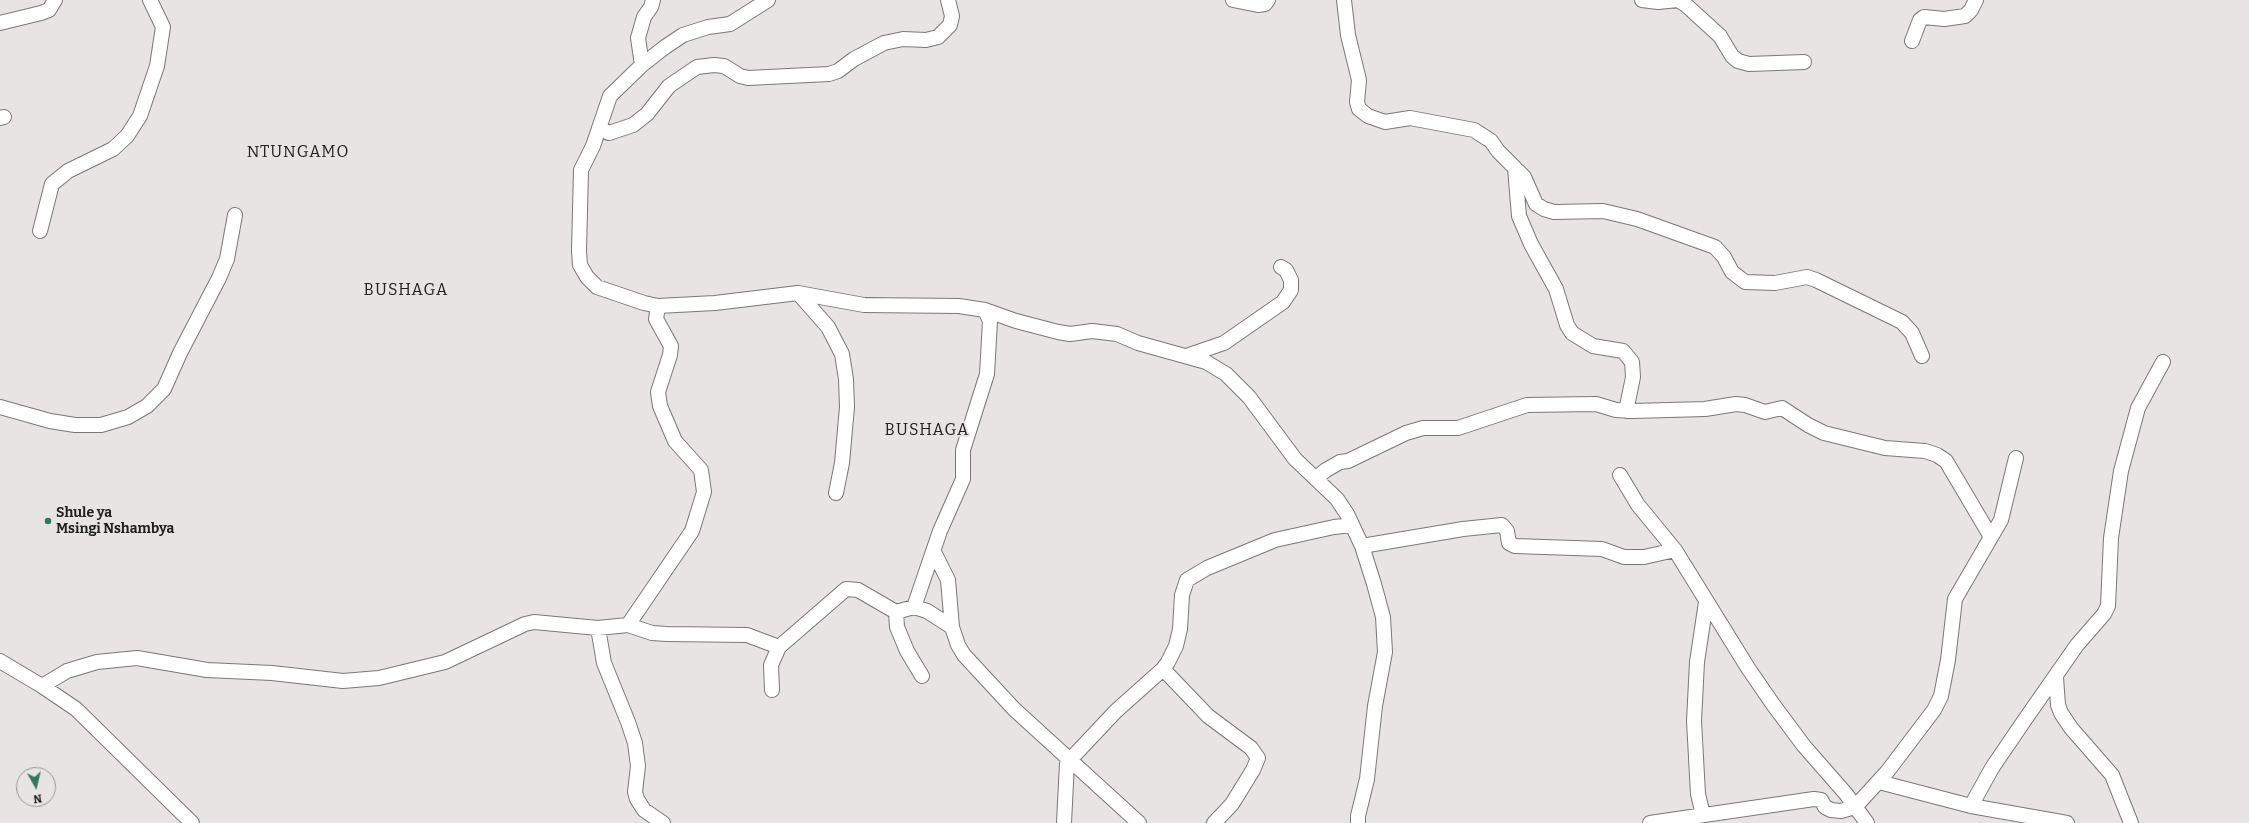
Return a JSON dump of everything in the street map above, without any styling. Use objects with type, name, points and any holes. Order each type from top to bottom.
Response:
[{"type":"street","points":[[0,23],[49,10],[55,0]]},
{"type":"street","points":[[40,231],[52,184],[68,171],[113,149],[127,136],[140,116],[157,66],[163,27],[150,0]]},
{"type":"street","points":[[642,65],[638,38],[644,17],[651,7],[653,0]]},
{"type":"street","points":[[768,0],[734,22],[683,35],[642,65],[610,96],[599,128],[581,170],[580,265],[587,277],[597,287],[644,303],[658,306],[715,303],[798,293],[864,305],[959,306],[985,310],[1016,321],[1058,332],[1070,334],[1092,332],[1117,334],[1138,343],[1206,362],[1226,374],[1249,397],[1295,459],[1337,499],[1362,546],[1374,584],[1385,637],[1367,779],[1358,823]]},
{"type":"street","points":[[599,128],[609,133],[633,126],[647,114],[669,86],[697,67],[714,65],[724,66],[740,76],[748,78],[829,74],[838,71],[854,59],[884,43],[903,39],[926,40],[938,36],[950,25],[952,16],[948,0]]},
{"type":"street","points":[[1233,0],[1258,6],[1265,4],[1268,0]]},
{"type":"street","points":[[1344,0],[1348,35],[1359,80],[1357,102],[1359,109],[1368,116],[1385,122],[1410,118],[1474,130],[1491,142],[1524,177],[1536,204],[1544,209],[1554,212],[1603,211],[1637,219],[1715,247],[1724,257],[1732,272],[1745,282],[1775,283],[1807,277],[1816,280],[1902,322],[1912,333],[1922,356]]},
{"type":"street","points":[[1642,0],[1658,2],[1678,0],[1686,5],[1720,36],[1732,56],[1738,61],[1750,64],[1804,62]]},
{"type":"street","points":[[1912,41],[1920,20],[1924,16],[1944,19],[1965,16],[1971,10],[1976,0]]},
{"type":"street","points":[[1515,168],[1519,216],[1531,244],[1556,289],[1567,325],[1572,333],[1589,344],[1598,348],[1623,351],[1632,362],[1633,377],[1626,411]]},
{"type":"street","points":[[0,407],[50,421],[75,425],[101,425],[128,417],[148,406],[164,389],[180,353],[219,278],[227,259],[235,215]]},
{"type":"street","points":[[1186,356],[1224,343],[1283,302],[1291,290],[1292,280],[1286,270],[1281,267]]},
{"type":"street","points":[[798,293],[828,328],[842,354],[846,379],[847,407],[842,463],[836,493]]},
{"type":"street","points":[[628,625],[692,531],[704,492],[702,470],[675,441],[660,406],[658,392],[670,355],[671,346],[656,319],[658,306]]},
{"type":"street","points":[[914,607],[934,552],[940,530],[963,479],[963,450],[987,374],[990,321],[985,310]]},
{"type":"street","points":[[1971,806],[1992,768],[2077,645],[2104,614],[2108,606],[2111,538],[2121,471],[2138,408],[2163,362]]},
{"type":"street","points":[[1316,478],[1340,462],[1348,461],[1406,433],[1423,428],[1458,428],[1527,404],[1596,404],[1626,411],[1705,409],[1736,404],[1745,405],[1765,412],[1782,408],[1817,430],[1836,437],[1885,448],[1926,451],[1946,460],[1991,537]]},
{"type":"street","points":[[1650,823],[1814,799],[1821,800],[1825,807],[1831,810],[1841,811],[1855,807],[1879,782],[1934,710],[1941,696],[1948,660],[1955,599],[2001,520],[2016,458]]},
{"type":"street","points":[[1620,475],[1638,505],[1675,550],[1706,602],[1772,703],[1804,746],[1868,823]]},
{"type":"street","points":[[1064,823],[1065,768],[1069,760],[1116,711],[1162,669],[1176,646],[1180,629],[1184,586],[1187,580],[1192,576],[1237,555],[1275,540],[1334,527],[1352,525]]},
{"type":"street","points":[[1362,546],[1463,529],[1502,525],[1507,531],[1510,543],[1515,546],[1602,549],[1624,557],[1644,557],[1675,550]]},
{"type":"street","points":[[934,552],[948,580],[952,627],[958,646],[964,655],[1014,709],[1139,823]]},
{"type":"street","points":[[772,690],[771,665],[779,647],[846,589],[858,590],[896,612],[914,607],[936,615],[952,627]]},
{"type":"street","points":[[1703,815],[1698,794],[1694,721],[1697,662],[1706,602]]},
{"type":"street","points":[[896,612],[897,627],[907,651],[922,676]]},
{"type":"street","points":[[42,686],[67,671],[97,662],[137,658],[207,670],[272,673],[344,681],[379,678],[444,662],[525,624],[534,622],[598,628],[628,625],[652,633],[667,634],[747,635],[779,647]]},
{"type":"street","points":[[598,628],[604,663],[635,743],[638,766],[635,792],[637,799],[644,810],[663,823]]},
{"type":"street","points":[[0,661],[42,686],[76,709],[192,823]]},
{"type":"street","points":[[1162,669],[1208,716],[1251,748],[1258,758],[1253,770],[1232,804],[1214,823]]},
{"type":"street","points":[[2056,677],[2058,705],[2061,713],[2071,728],[2112,776],[2131,823]]},
{"type":"street","points":[[1879,782],[1971,806],[2067,823]]},
{"type":"place","name":"Shule ya Msingi Nshambya","points":[[48,521]]},
{"type":"district","name":"NTUNGAMO","points":[[298,153]]},
{"type":"district","name":"BUSHAGA","points":[[406,291]]},
{"type":"district","name":"BUSHAGA","points":[[927,431]]}]
